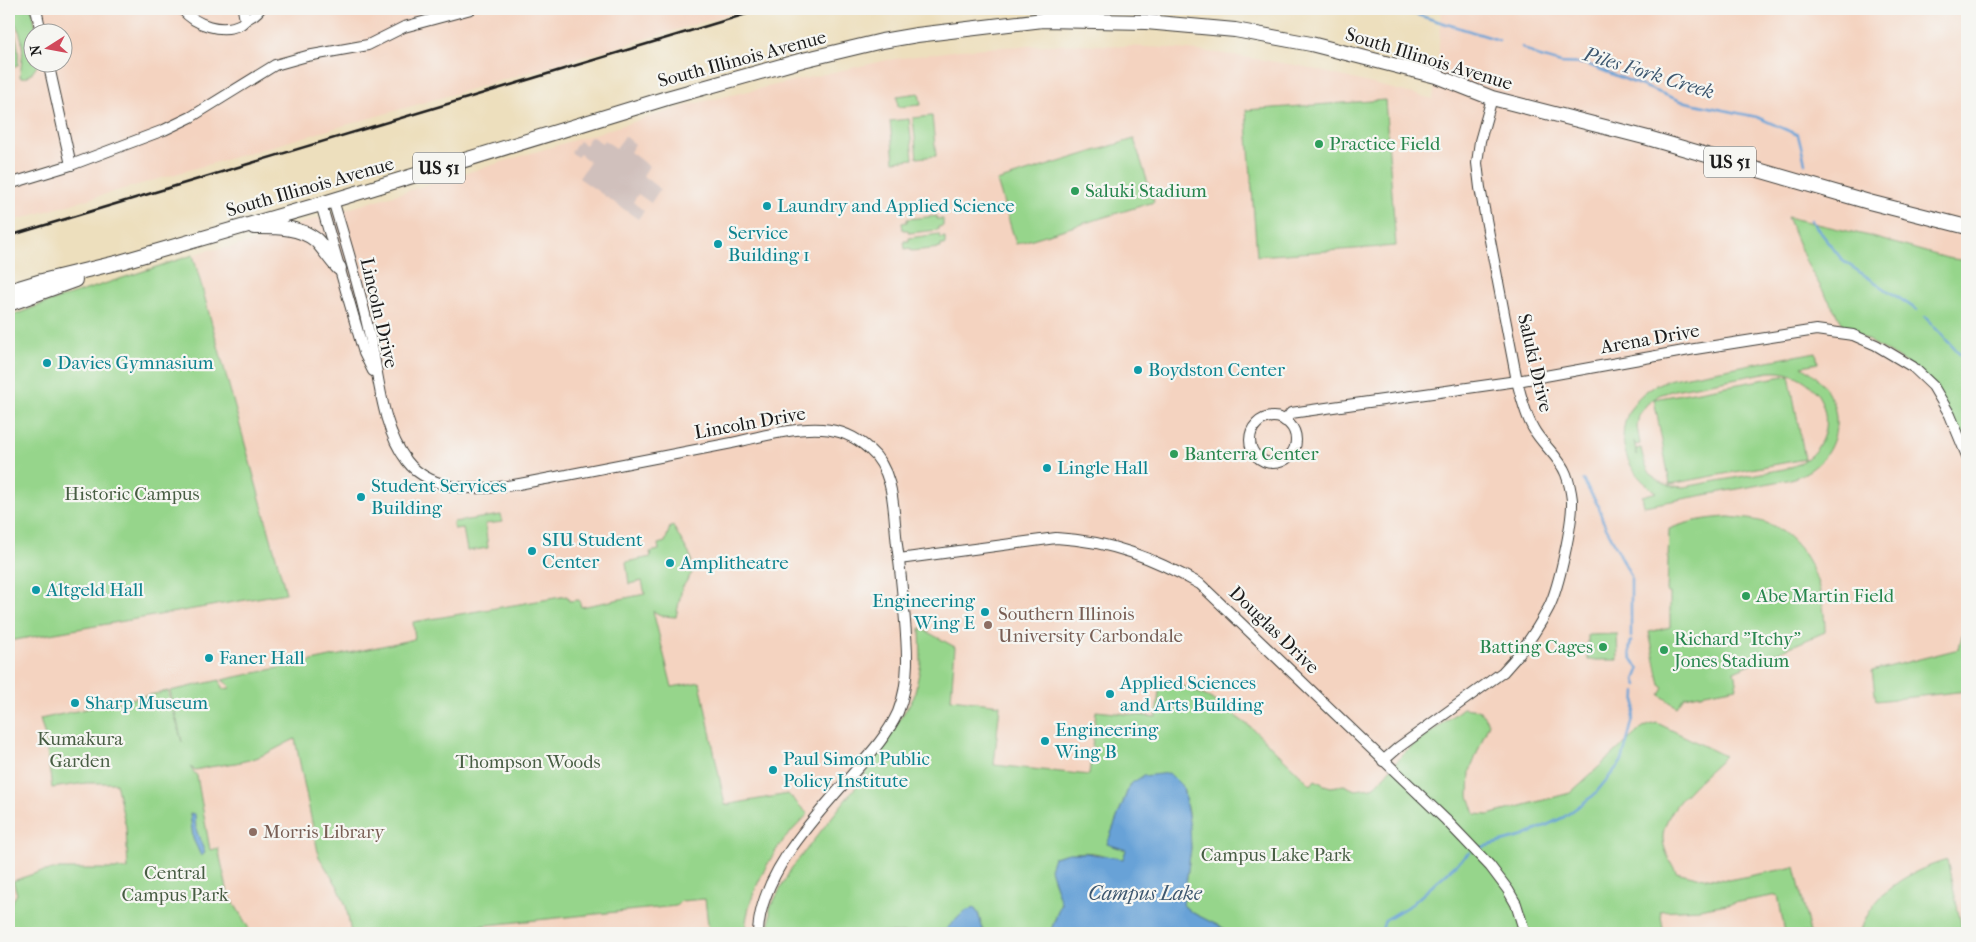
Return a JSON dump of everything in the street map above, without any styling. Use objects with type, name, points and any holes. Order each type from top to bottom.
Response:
[{"type":"highway","name":"South Illinois Avenue","points":[[9,291],[120,262],[327,202],[667,98],[803,60],[882,41],[917,35],[1043,20],[1146,22],[1236,30],[1311,44],[1427,74],[1492,98],[1648,138],[1869,202],[1967,226]]},
{"type":"highway","points":[[236,227],[290,228],[316,240],[339,268]]},
{"type":"highway","name":"South Illinois Avenue","points":[[9,304],[53,289],[120,262]]},
{"type":"street","points":[[36,9],[39,22]]},
{"type":"street","points":[[182,9],[192,19],[213,27],[225,28],[241,24],[260,9]]},
{"type":"street","points":[[243,9],[245,20]]},
{"type":"street","points":[[9,184],[71,165],[164,130],[275,65],[307,56],[368,45],[404,26],[471,9]]},
{"type":"street","points":[[50,72],[71,165]]},
{"type":"street","name":"Saluki Drive","points":[[1383,761],[1399,747],[1503,672],[1535,631],[1550,606],[1562,564],[1571,513],[1572,500],[1561,464],[1533,428],[1517,381],[1477,163],[1480,141],[1492,98]]},
{"type":"street","name":"Lincoln Drive","points":[[327,202],[339,268],[364,353],[376,379],[391,430],[400,451],[409,464],[421,475],[455,487],[506,486],[805,430],[821,429],[840,432],[855,438],[867,447],[884,466],[890,480],[907,646],[907,674],[898,710],[887,733],[800,837],[777,871],[763,903],[758,933]]},
{"type":"street","name":"Lincoln Drive","points":[[327,202],[358,288],[373,351],[376,379]]},
{"type":"street","name":"Arena Drive","points":[[1285,420],[1291,413],[1517,381],[1695,349],[1816,330],[1853,335],[1876,345],[1912,367],[1933,386],[1950,415],[1967,456]]},
{"type":"street","name":"Arena Drive","points":[[1270,416],[1285,420],[1292,426],[1296,440],[1294,450],[1289,457],[1281,462],[1273,463],[1258,458],[1250,445],[1251,431],[1255,425],[1261,419],[1270,416]]},
{"type":"street","name":"Douglas Drive","points":[[899,559],[1056,538],[1082,540],[1108,545],[1156,560],[1200,584],[1446,820],[1490,866],[1516,904],[1525,933]]},
{"type":"shaded area","points":[[9,9],[749,9],[9,222]]},
{"type":"shaded area","name":"Southern Illinois University Carbondale","points":[[1441,9],[1967,9],[1967,933],[9,933],[9,317],[209,250],[232,247],[284,233],[299,224],[692,104],[887,60],[960,50],[999,47],[1077,44],[1167,48],[1218,53],[1301,66],[1433,99],[1438,65]]},
{"type":"shaded area","points":[[591,136],[602,143],[604,140],[616,148],[625,136],[635,144],[630,152],[649,166],[643,176],[660,189],[651,203],[638,194],[633,202],[644,211],[638,219],[579,178],[590,162],[580,154],[577,157],[571,152],[579,141],[585,145]]},
{"type":"green space","points":[[9,9],[32,9],[35,22],[22,22],[22,45],[19,31],[10,15]]},
{"type":"green space","points":[[9,22],[16,37],[18,65],[9,68]]},
{"type":"green space","points":[[22,56],[22,72],[32,72],[26,77],[20,77]]},
{"type":"green space","points":[[919,93],[921,105],[898,107],[897,96]]},
{"type":"green space","name":"Practice Field","points":[[1385,100],[1396,246],[1257,256],[1246,110]]},
{"type":"green space","points":[[932,116],[936,156],[917,158],[913,118]]},
{"type":"green space","points":[[909,119],[913,159],[894,161],[890,121]]},
{"type":"green space","name":"Saluki Stadium","points":[[1134,139],[1154,202],[1016,244],[997,181]]},
{"type":"green space","points":[[937,216],[937,219],[943,219],[943,226],[938,227],[938,230],[909,233],[908,230],[903,230],[902,223],[907,222],[907,219]]},
{"type":"green space","points":[[1787,217],[1865,235],[1947,258],[1967,261],[1967,456],[1950,415],[1913,367],[1844,326],[1807,264]]},
{"type":"green space","points":[[939,234],[940,238],[945,237],[945,245],[941,245],[941,248],[911,251],[910,248],[905,249],[904,241],[909,241],[909,238]]},
{"type":"green space","name":"Historic Campus","points":[[193,255],[286,593],[9,641],[9,317]]},
{"type":"green space","points":[[1816,352],[1818,363],[1802,366],[1818,379],[1829,395],[1835,412],[1836,429],[1831,446],[1821,460],[1807,472],[1787,480],[1644,506],[1642,496],[1657,492],[1641,479],[1630,464],[1624,447],[1624,430],[1628,413],[1638,399],[1652,387],[1672,379]],"holes":[[[1769,372],[1791,374],[1808,383],[1819,397],[1825,413],[1825,431],[1818,447],[1804,460],[1784,469],[1684,487],[1659,481],[1649,472],[1641,448],[1636,449],[1637,455],[1634,441],[1635,445],[1640,444],[1637,427],[1639,415],[1647,404],[1659,395],[1674,390]]]},
{"type":"green space","points":[[1789,375],[1805,459],[1670,484],[1654,399]]},
{"type":"green space","points":[[501,515],[503,522],[485,524],[488,548],[467,551],[463,528],[454,529],[453,522]]},
{"type":"green space","name":"Abe Martin Field","points":[[1729,517],[1754,520],[1772,525],[1789,537],[1799,548],[1808,560],[1819,587],[1825,632],[1734,671],[1737,687],[1684,697],[1677,707],[1660,695],[1664,688],[1660,685],[1649,632],[1670,627],[1670,593],[1667,593],[1669,529],[1698,520]]},
{"type":"green space","name":"Thompson Woods","points":[[673,526],[691,557],[692,573],[682,588],[676,617],[662,616],[653,611],[672,687],[700,682],[725,805],[788,794],[808,814],[782,842],[767,866],[748,910],[745,933],[709,933],[705,899],[681,901],[676,906],[408,933],[351,933],[346,906],[338,887],[319,857],[295,739],[249,760],[195,770],[190,767],[197,776],[210,850],[218,848],[228,893],[248,927],[249,933],[9,933],[10,905],[17,894],[13,881],[39,872],[59,869],[128,869],[126,827],[116,783],[86,783],[52,788],[45,737],[40,719],[168,691],[182,742],[170,691],[220,680],[222,689],[230,688],[222,680],[415,639],[413,622],[567,596],[569,601],[579,600],[581,607],[645,594],[642,581],[629,584],[626,562],[651,557],[650,552],[659,550],[658,544],[665,542],[670,527]]},
{"type":"green space","points":[[1967,625],[1967,691],[1876,701],[1872,671],[1959,649],[1964,626]]},
{"type":"green space","name":"Campus Lake Park","points":[[920,628],[955,647],[951,699],[1000,705],[994,765],[1089,775],[1096,711],[1156,717],[1160,683],[1181,685],[1210,698],[1252,728],[1311,785],[1315,780],[1331,787],[1344,785],[1355,790],[1371,788],[1379,782],[1406,751],[1463,708],[1479,710],[1489,723],[1470,771],[1469,796],[1475,814],[1488,815],[1570,793],[1643,727],[1657,723],[1725,756],[1679,802],[1666,824],[1663,835],[1664,845],[1676,872],[1697,877],[1728,880],[1795,867],[1810,933],[1785,933],[1778,895],[1699,909],[1660,911],[1664,933],[1233,933],[1191,912],[1183,905],[1191,848],[1188,813],[1183,787],[1130,784],[1107,844],[1126,850],[1123,859],[1085,852],[1054,857],[1053,880],[1061,903],[1050,933],[984,933],[978,913],[974,908],[942,933],[785,933],[770,925],[770,908],[791,869],[858,784],[914,697],[921,663]]},
{"type":"green space","name":"Batting Cages","points":[[1617,634],[1618,660],[1588,660],[1588,635]]},
{"type":"green space","points":[[1947,860],[1963,933],[1860,933],[1866,918],[1874,906],[1894,885],[1906,877]]},
{"type":"water","name":"Campus Lake","points":[[1169,773],[1183,787],[1190,827],[1191,848],[1183,905],[1191,912],[1233,933],[1050,933],[1061,903],[1050,869],[1054,857],[1069,853],[1087,853],[1123,859],[1126,850],[1107,844],[1130,784],[1143,776]]},
{"type":"water","points":[[190,813],[195,814],[196,829],[205,853],[201,856],[193,839]]},
{"type":"water","points":[[974,908],[978,913],[984,933],[942,933],[965,911]]},
{"type":"waterway","name":"Piles Fork Creek","points":[[1398,9],[1499,40]]},
{"type":"waterway","name":"Piles Fork Creek","points":[[1522,47],[1537,56],[1561,63],[1586,64],[1681,101],[1757,117],[1798,135],[1805,163]]},
{"type":"waterway","name":"Piles Fork Creek","points":[[1811,220],[1843,261],[1917,310]]},
{"type":"waterway","name":"Piles Fork Creek","points":[[1925,317],[1967,362]]},
{"type":"waterway","points":[[1583,480],[1599,507],[1602,519],[1631,576],[1631,637]]},
{"type":"waterway","points":[[1631,641],[1630,654],[1639,670],[1635,680],[1637,685]]},
{"type":"waterway","points":[[1479,848],[1524,836],[1564,817],[1594,795],[1622,761],[1635,711],[1636,692]]},
{"type":"waterway","points":[[1381,933],[1385,920],[1412,904],[1470,852]]},
{"type":"railway","points":[[9,236],[763,9]]},
{"type":"place","name":"Practice Field","points":[[1319,144]]},
{"type":"place","name":"Saluki Stadium","points":[[1075,191]]},
{"type":"place","name":"Laundry and Applied Science","points":[[767,206]]},
{"type":"place","name":"Service Building 1","points":[[718,244]]},
{"type":"place","name":"Davies Gymnasium","points":[[47,363]]},
{"type":"place","name":"Boydston Center","points":[[1138,370]]},
{"type":"place","name":"Banterra Center","points":[[1174,454]]},
{"type":"place","name":"Lingle Hall","points":[[1047,468]]},
{"type":"place","name":"Student Services Building","points":[[361,497]]},
{"type":"place","name":"SIU Student Center","points":[[532,551]]},
{"type":"place","name":"Amplitheatre","points":[[670,563]]},
{"type":"place","name":"Altgeld Hall","points":[[36,590]]},
{"type":"place","name":"Abe Martin Field","points":[[1746,596]]},
{"type":"place","name":"Engineering Wing E","points":[[985,612]]},
{"type":"place","name":"Southern Illinois University Carbondale","points":[[988,625]]},
{"type":"place","name":"Batting Cages","points":[[1603,647]]},
{"type":"place","name":"Richard \"Itchy\" Jones Stadium","points":[[1664,650]]},
{"type":"place","name":"Faner Hall","points":[[209,658]]},
{"type":"place","name":"Applied Sciences and Arts Building","points":[[1110,694]]},
{"type":"place","name":"Sharp Museum","points":[[75,703]]},
{"type":"place","name":"Engineering Wing B","points":[[1045,741]]},
{"type":"place","name":"Paul Simon Public Policy Institute","points":[[773,770]]},
{"type":"place","name":"Morris Library","points":[[253,832]]},
{"type":"park label","name":"Kumakura Garden","points":[[80,750]]},
{"type":"park label","name":"Central Campus Park","points":[[175,884]]}]
